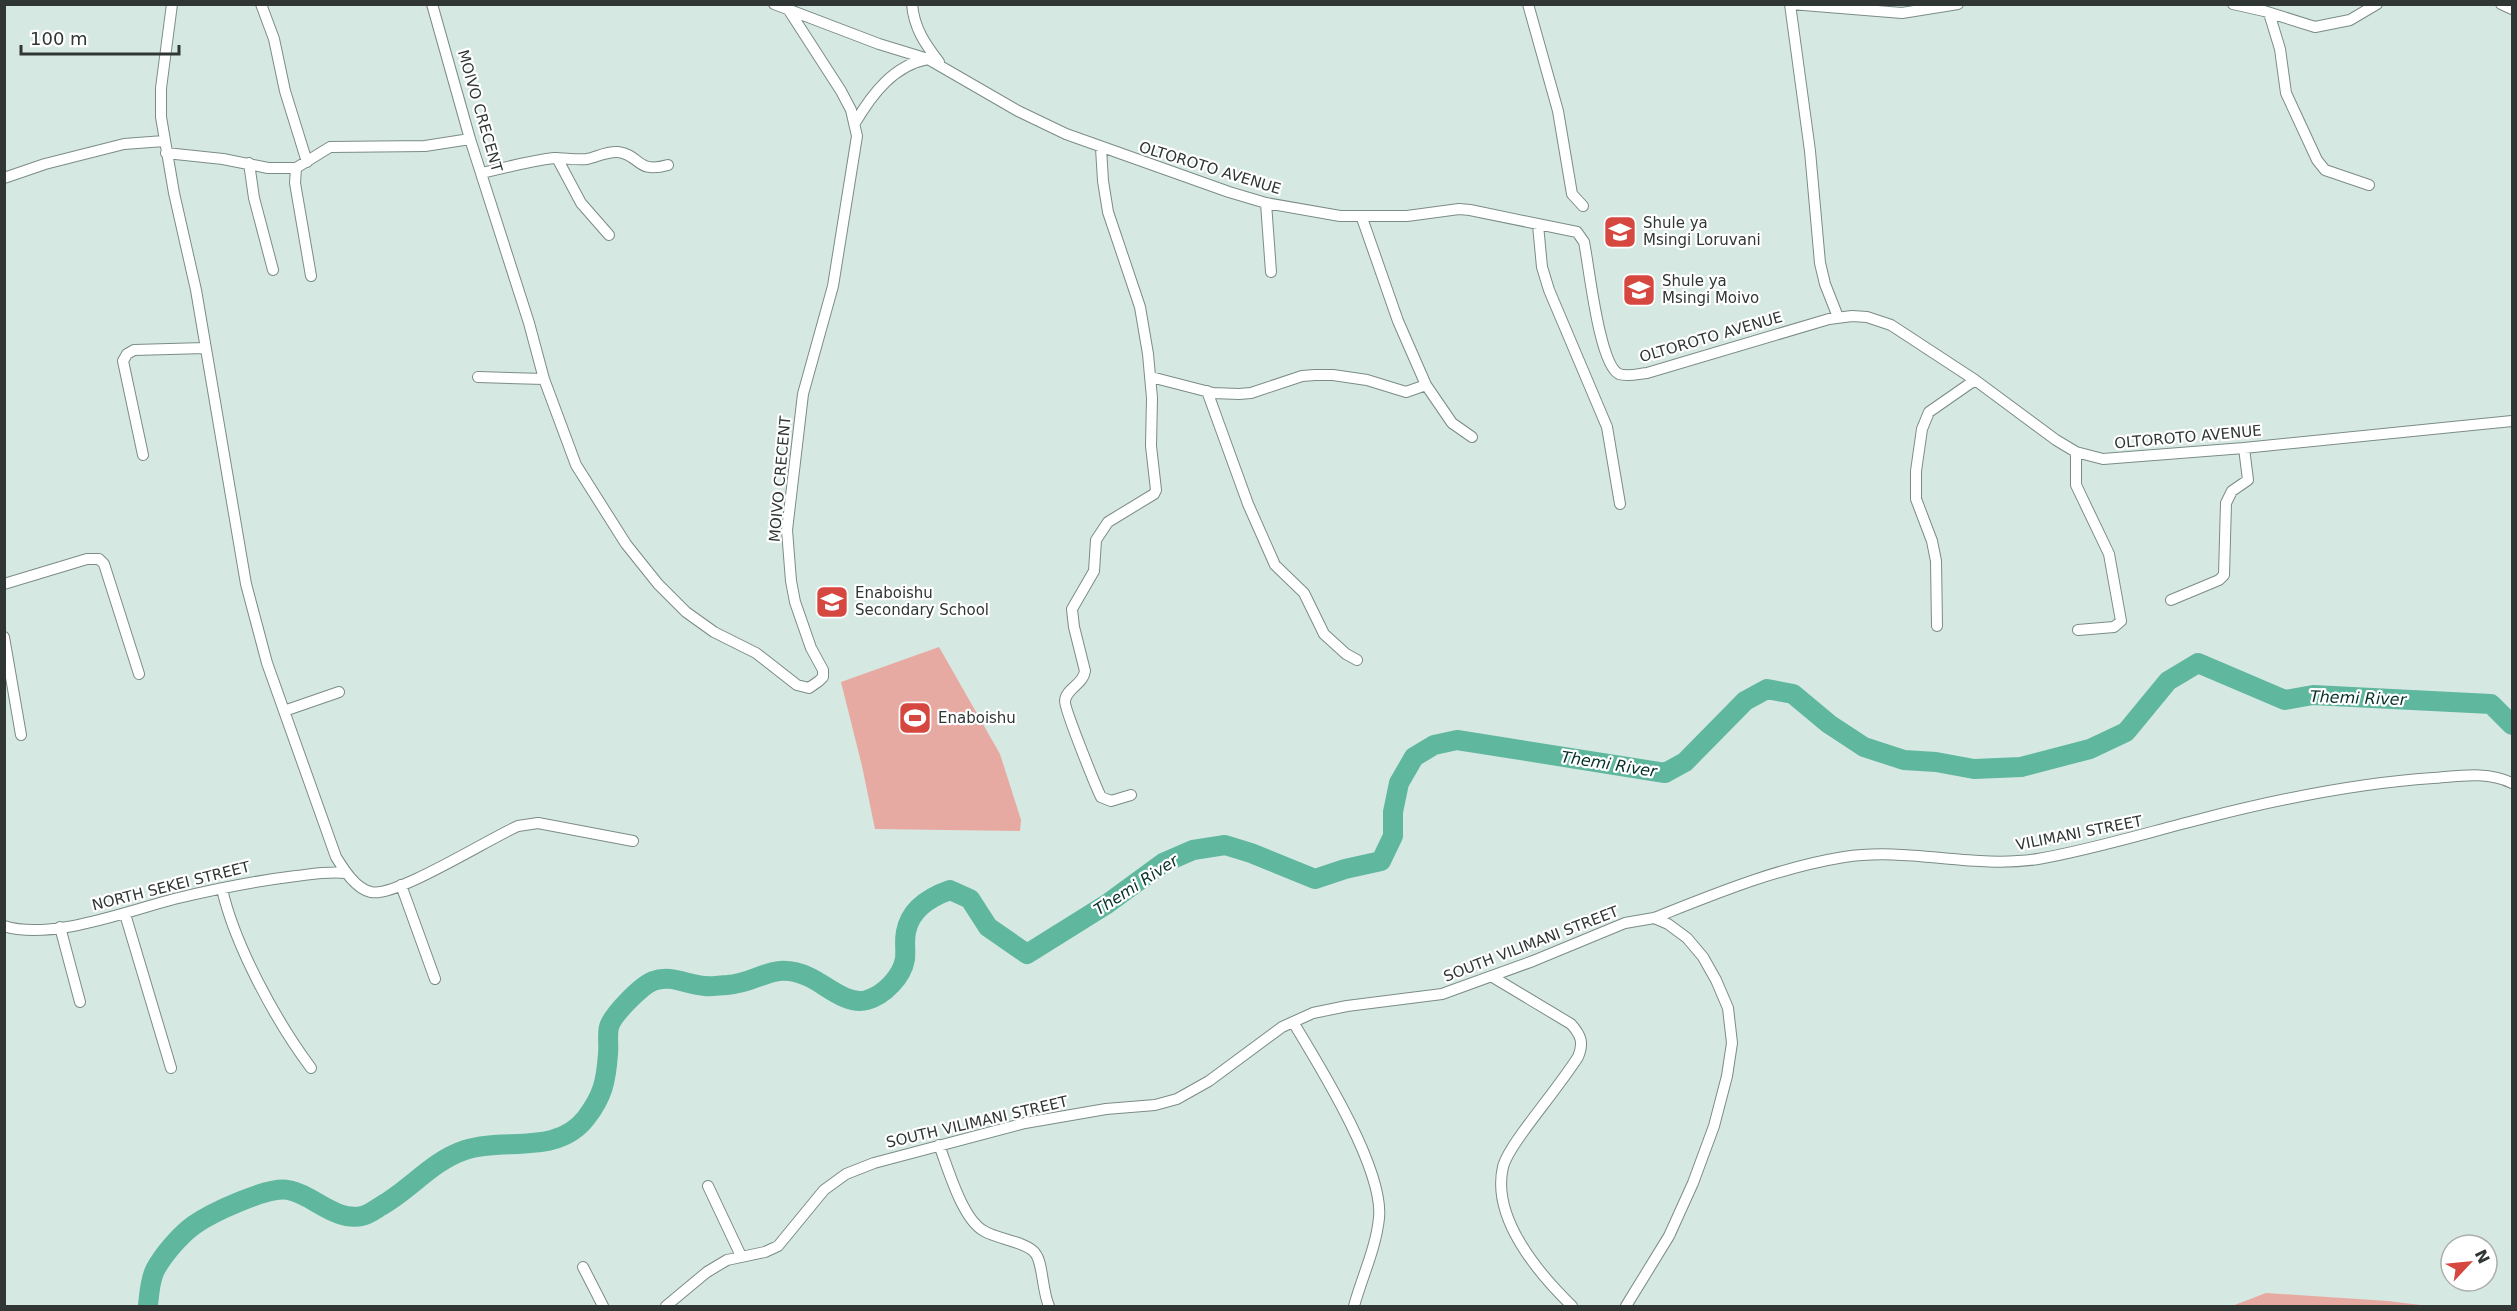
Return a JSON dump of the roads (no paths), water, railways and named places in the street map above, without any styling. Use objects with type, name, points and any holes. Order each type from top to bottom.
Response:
[{"type":"street","points":[[172,4],[161,88],[160,117],[196,290],[246,584],[260,640],[336,857],[346,873],[370,892],[384,892],[518,826],[538,823],[633,841]]},
{"type":"street","points":[[261,4],[274,39],[285,91],[307,162]]},
{"type":"street","name":"MOIVO CRECENT","points":[[432,4],[470,139],[544,379],[576,465],[626,544],[658,585],[686,612],[714,632],[756,653],[797,685],[809,688],[823,676],[823,670],[801,622],[790,581],[787,530],[803,394],[833,286],[856,136],[855,123],[841,91],[781,7]]},
{"type":"street","points":[[912,4],[913,15],[922,41],[943,67]]},
{"type":"street","points":[[1528,4],[1558,111],[1570,188],[1576,200],[1583,206]]},
{"type":"street","points":[[1838,317],[1825,284],[1820,263],[1810,152],[1791,4],[1902,13],[1958,4]]},
{"type":"street","points":[[2233,4],[2315,27],[2350,20],[2377,4]]},
{"type":"street","points":[[2501,4],[2512,9]]},
{"type":"street","name":"OLTOROTO AVENUE","points":[[781,7],[879,44],[928,58],[1044,125],[1193,181],[1266,203],[1310,212],[1362,218],[1407,216],[1459,209],[1570,229],[1581,236],[1603,346],[1612,369],[1620,374],[1647,373],[1838,317],[1867,317],[1891,325],[1975,380],[2056,440],[2088,456],[2112,459],[2512,421]]},
{"type":"street","points":[[2269,13],[2280,49],[2286,93],[2320,166],[2332,173],[2369,185]]},
{"type":"street","points":[[855,123],[877,92],[902,67],[928,58]]},
{"type":"street","points":[[4,178],[45,164],[124,144],[165,147],[268,168],[296,168],[330,147],[424,146],[470,139]]},
{"type":"street","points":[[1101,148],[1108,212],[1140,307],[1151,377],[1151,446],[1156,490],[1154,494],[1108,522],[1096,540],[1094,572],[1072,609],[1085,671],[1084,678],[1067,694],[1065,700],[1068,715],[1101,797],[1111,801],[1131,795]]},
{"type":"street","points":[[482,173],[526,162],[557,158],[585,159],[603,153],[619,152],[642,167],[656,169],[668,165]]},
{"type":"street","points":[[557,158],[581,203],[609,235]]},
{"type":"street","points":[[249,163],[254,198],[273,270]]},
{"type":"street","points":[[296,168],[296,183],[311,276]]},
{"type":"street","points":[[1266,203],[1271,272]]},
{"type":"street","points":[[1362,218],[1398,321],[1426,385],[1452,423],[1473,437]]},
{"type":"street","points":[[1539,225],[1542,267],[1607,427],[1620,504]]},
{"type":"street","points":[[143,455],[123,361],[127,354],[134,350],[205,348]]},
{"type":"street","points":[[1151,377],[1207,391],[1239,394],[1251,393],[1302,376],[1333,375],[1374,381],[1406,392],[1426,385]]},
{"type":"street","points":[[478,377],[544,379]]},
{"type":"street","points":[[1937,626],[1936,561],[1932,541],[1916,499],[1916,471],[1922,429],[1929,412],[1975,380]]},
{"type":"street","points":[[1207,391],[1248,504],[1275,565],[1304,593],[1324,634],[1346,654],[1357,660]]},
{"type":"street","points":[[2171,600],[2219,580],[2224,575],[2226,503],[2232,491],[2248,480],[2244,448]]},
{"type":"street","points":[[2076,452],[2076,485],[2109,554],[2121,617],[2120,624],[2114,627],[2078,630]]},
{"type":"street","points":[[4,584],[87,559],[99,559],[104,564],[138,674]]},
{"type":"street","points":[[4,637],[21,735]]},
{"type":"street","points":[[284,711],[339,692]]},
{"type":"street","name":"VILIMANI STREET","points":[[1654,918],[1762,876],[1845,857],[1907,854],[1991,862],[2022,861],[2093,848],[2206,818],[2369,785],[2479,775],[2498,777],[2512,783]]},
{"type":"street","name":"NORTH SEKEI STREET","points":[[4,927],[23,931],[60,927],[124,914],[256,880],[332,871],[346,873]]},
{"type":"street","points":[[401,885],[435,979]]},
{"type":"street","points":[[222,889],[240,942],[279,1019],[311,1068]]},
{"type":"street","points":[[124,914],[171,1068]]},
{"type":"street","points":[[1626,1306],[1669,1236],[1693,1182],[1714,1126],[1727,1076],[1732,1043],[1728,1008],[1703,957],[1687,938],[1668,924],[1654,918]]},
{"type":"street","name":"SOUTH VILIMANI STREET","points":[[666,1306],[707,1272],[727,1260],[765,1252],[778,1246],[810,1204],[830,1185],[846,1174],[874,1163],[1024,1123],[1106,1109],[1155,1105],[1178,1099],[1209,1081],[1282,1027],[1313,1013],[1347,1006],[1442,994],[1533,961],[1624,923],[1654,918]]},
{"type":"street","points":[[60,927],[80,1002]]},
{"type":"street","points":[[1491,976],[1571,1024],[1580,1036],[1581,1048],[1578,1057],[1513,1147],[1503,1166],[1502,1178],[1507,1212],[1528,1258],[1552,1287],[1572,1306]]},
{"type":"street","points":[[1293,1022],[1357,1138],[1379,1197],[1379,1219],[1375,1237],[1354,1306]]},
{"type":"street","points":[[939,1145],[961,1200],[973,1222],[983,1231],[1036,1253],[1039,1259],[1042,1286],[1049,1306]]},
{"type":"street","points":[[708,1186],[741,1256]]},
{"type":"street","points":[[583,1267],[603,1306]]},
{"type":"waterway","name":"Themi River","points":[[148,1306],[153,1274],[172,1246],[194,1225],[240,1201],[267,1192],[288,1190],[342,1215],[362,1216],[392,1199],[442,1161],[465,1150],[480,1146],[545,1141],[574,1130],[592,1110],[603,1088],[607,1064],[608,1030],[611,1022],[628,1001],[653,981],[679,980],[713,986],[749,981],[767,974],[785,971],[809,977],[852,1000],[867,1000],[886,990],[900,972],[905,959],[908,924],[916,910],[928,900],[950,890],[970,899],[988,927],[1027,954],[1107,904],[1163,863],[1193,850],[1225,845],[1315,879],[1381,861],[1393,836],[1393,812],[1399,783],[1414,757],[1434,745],[1457,740],[1665,773],[1685,762],[1745,701],[1767,689],[1793,694],[1829,724],[1864,747],[1904,760],[1936,762],[1974,769],[2021,767],[2090,749],[2126,732],[2168,681],[2198,663],[2285,700],[2313,695],[2491,704],[2512,725]]},
{"type":"place","name":"Shule ya Msingi Loruvani","points":[[1620,232]]},
{"type":"place","name":"Shule ya Msingi Moivo","points":[[1639,290]]},
{"type":"place","name":"Enaboishu Secondary School","points":[[832,602]]},
{"type":"place","name":"Enaboishu","points":[[915,718]]}]
